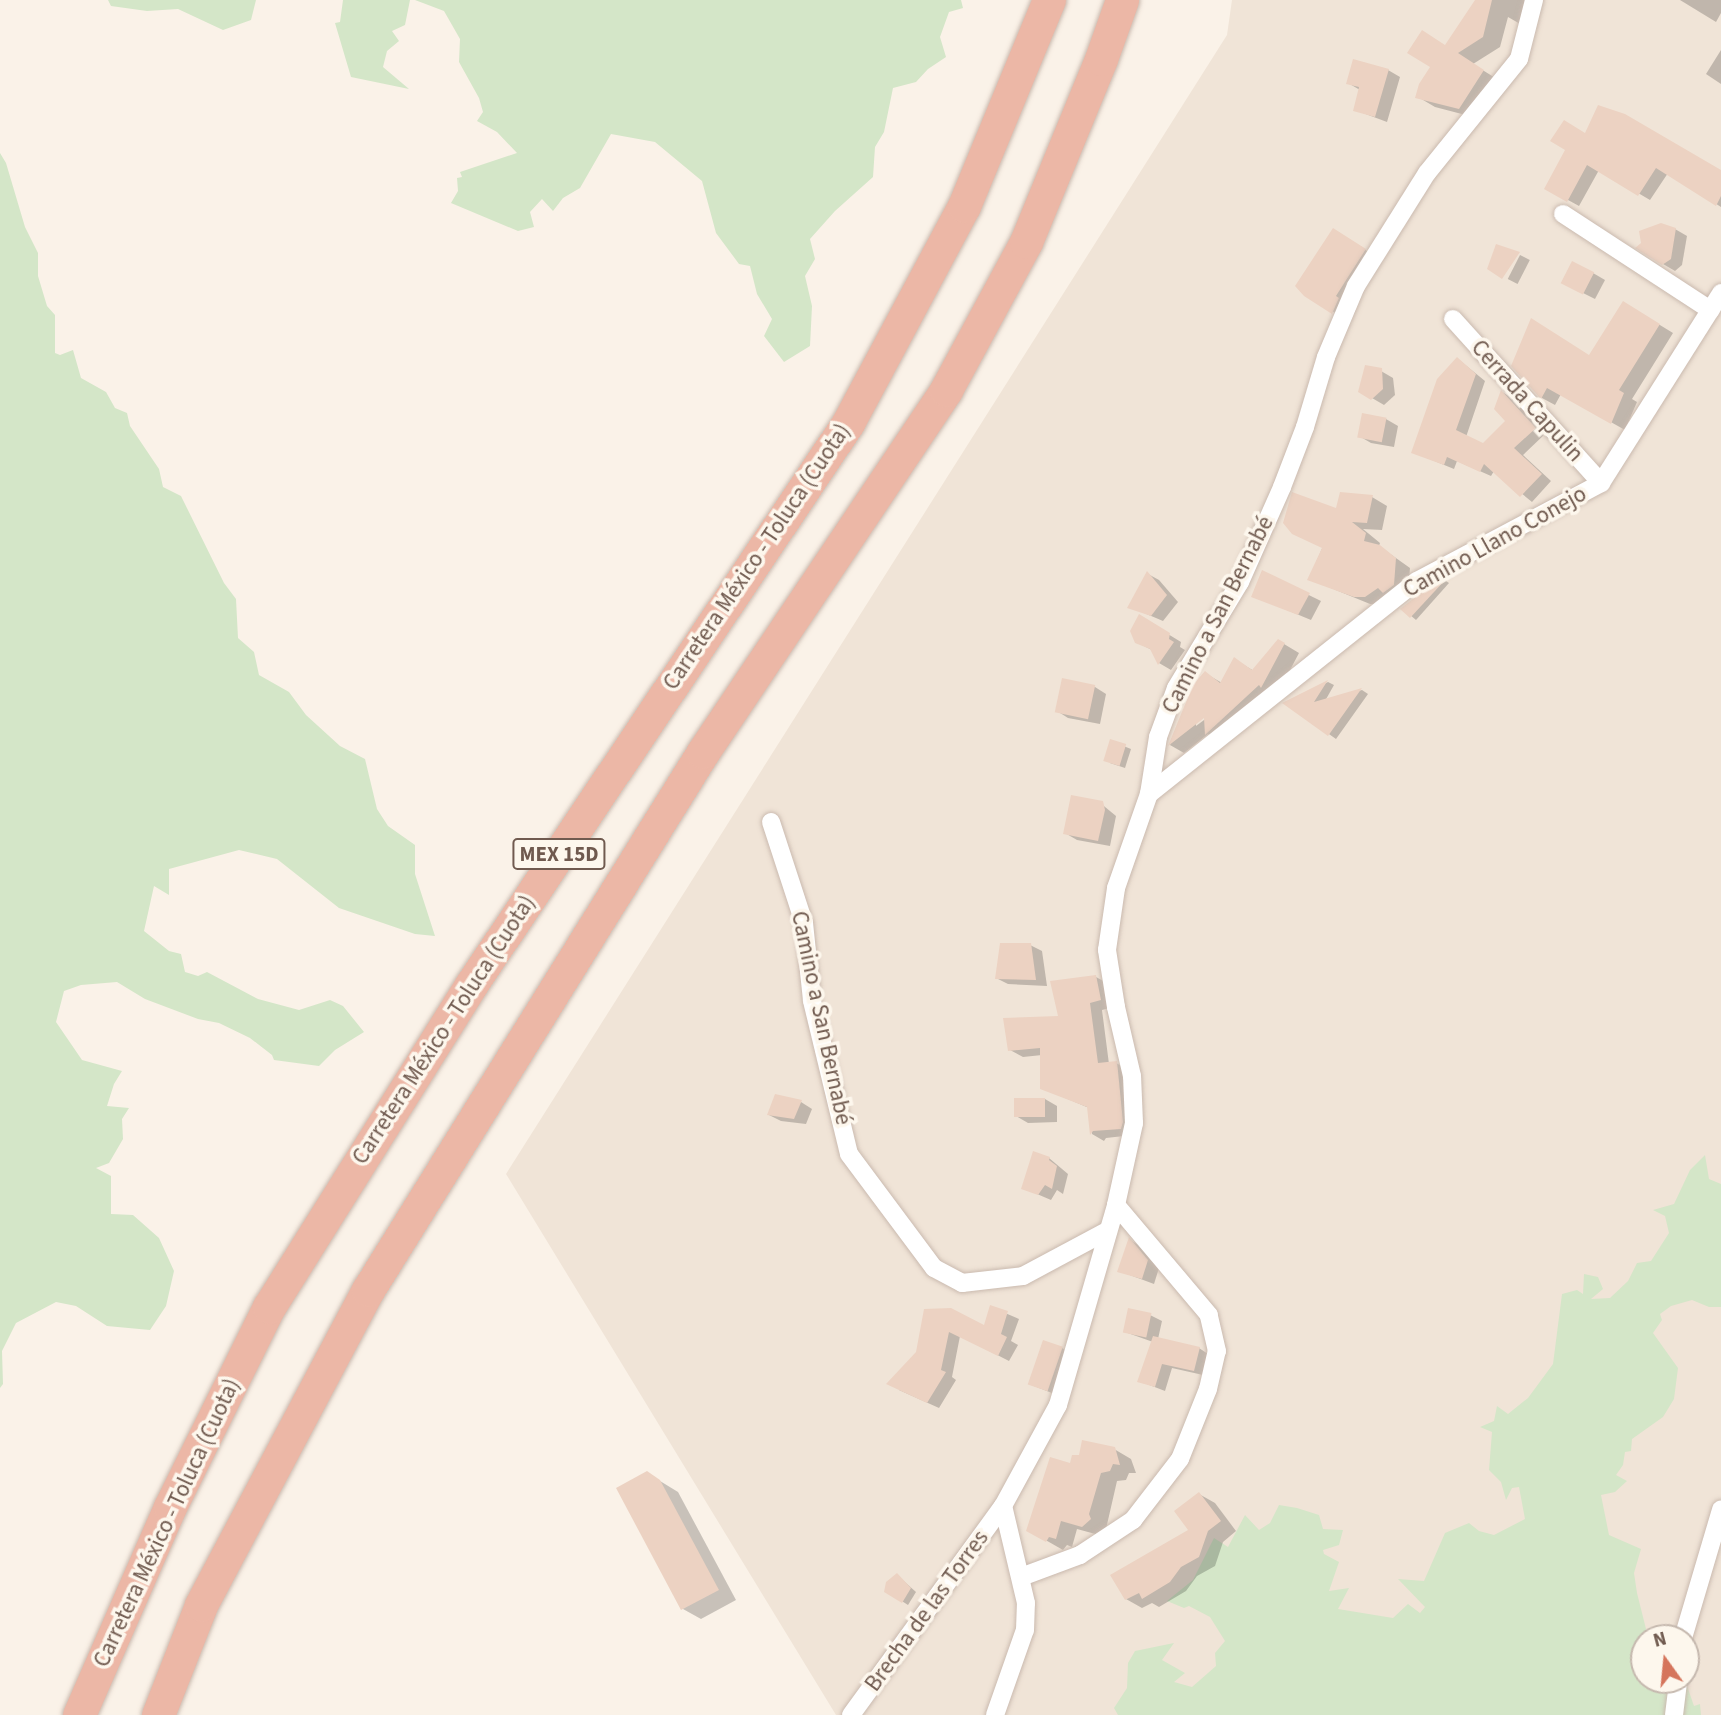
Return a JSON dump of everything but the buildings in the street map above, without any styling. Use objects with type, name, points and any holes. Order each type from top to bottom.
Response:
[{"type":"highway","name":"Carretera México - Toluca (Cuota)","points":[[79,1715],[170,1507],[269,1307],[471,985],[848,423],[964,206],[1049,0]]},
{"type":"highway","name":"MEX 15D","points":[[158,1715],[201,1605],[368,1290],[703,751],[946,390],[1026,242],[1101,59],[1122,0]]},
{"type":"street","name":"Camino a San Bernabé","points":[[771,822],[803,923],[812,1001],[849,1154],[933,1268],[962,1283],[1023,1276],[1107,1231],[1116,1205],[1134,1123],[1132,1076],[1116,1007],[1107,950],[1116,888],[1149,794],[1158,737],[1176,688],[1240,582],[1287,475],[1326,356],[1356,286],[1427,173],[1519,59],[1534,0]]},
{"type":"street","points":[[1563,214],[1710,310]]},
{"type":"street","name":"Camino Llano Conejo","points":[[1149,794],[1416,581],[1601,483],[1721,293]]},
{"type":"street","name":"Cerrada Capulin","points":[[1453,319],[1601,483]]},
{"type":"street","points":[[1021,1577],[1080,1555],[1133,1520],[1180,1459],[1211,1376],[1217,1351],[1209,1315],[1116,1205]]},
{"type":"street","name":"Brecha de las Torres","points":[[850,1715],[1003,1506],[1058,1405],[1083,1325],[1107,1231]]},
{"type":"street","name":"Brecha de las Torres","points":[[995,1715],[1025,1630],[1026,1603],[1003,1506]]},
{"type":"street","points":[[1688,1624],[1721,1510]]},
{"type":"street","points":[[1674,1715],[1676,1694]]},
{"type":"shaded area","points":[[1232,0],[1721,0],[1721,1715],[836,1715],[506,1174],[1227,35]]},
{"type":"green space","points":[[108,0],[256,0],[251,20],[223,30],[178,9],[147,11],[111,6]]},
{"type":"green space","points":[[343,0],[410,0],[405,25],[392,31],[399,41],[387,51],[383,67],[409,89],[351,77],[335,23],[340,22]]},
{"type":"green space","points":[[415,0],[961,0],[963,8],[949,12],[940,37],[946,57],[928,69],[916,82],[893,88],[884,132],[875,147],[873,177],[835,211],[810,239],[815,259],[805,276],[812,306],[810,346],[784,362],[764,336],[772,319],[757,294],[750,266],[739,264],[716,233],[702,181],[655,142],[611,134],[580,188],[563,198],[553,211],[542,199],[530,212],[534,227],[518,231],[451,203],[458,191],[457,178],[462,177],[460,172],[517,153],[497,132],[477,121],[483,112],[479,98],[459,62],[460,39],[444,11]]},
{"type":"green space","points":[[0,153],[6,163],[25,227],[38,253],[38,276],[47,306],[55,315],[55,353],[60,355],[73,350],[81,378],[106,392],[115,408],[127,413],[130,426],[159,469],[163,487],[181,496],[224,583],[236,599],[238,638],[254,652],[259,675],[289,692],[306,715],[340,746],[365,759],[377,809],[388,826],[415,845],[415,874],[435,936],[415,934],[339,908],[277,859],[239,850],[169,869],[169,895],[154,886],[144,931],[169,951],[181,954],[185,972],[198,976],[207,972],[258,999],[299,1010],[330,1000],[343,1006],[364,1032],[335,1050],[319,1066],[274,1060],[272,1055],[250,1038],[219,1023],[198,1019],[145,999],[117,982],[81,985],[64,991],[56,1022],[82,1060],[122,1071],[114,1084],[107,1106],[129,1108],[122,1119],[123,1139],[109,1163],[96,1168],[111,1176],[111,1214],[133,1215],[159,1238],[174,1271],[166,1306],[150,1330],[107,1326],[76,1306],[56,1302],[16,1323],[2,1351],[3,1384],[0,1388]]},
{"type":"green space","points":[[1705,1155],[1709,1179],[1721,1184],[1721,1307],[1709,1307],[1692,1300],[1671,1306],[1660,1314],[1662,1320],[1653,1333],[1678,1368],[1674,1399],[1663,1417],[1632,1439],[1631,1451],[1625,1452],[1623,1465],[1616,1475],[1627,1481],[1615,1492],[1601,1495],[1609,1535],[1641,1549],[1634,1573],[1645,1624],[1630,1624],[1630,1694],[1690,1694],[1694,1706],[1700,1704],[1701,1715],[1118,1715],[1114,1708],[1127,1688],[1128,1663],[1135,1651],[1174,1643],[1162,1660],[1185,1673],[1174,1682],[1192,1687],[1216,1666],[1215,1653],[1225,1641],[1210,1617],[1189,1606],[1184,1608],[1167,1601],[1193,1580],[1214,1538],[1228,1547],[1245,1515],[1259,1530],[1270,1523],[1279,1505],[1319,1515],[1323,1529],[1343,1530],[1339,1545],[1323,1550],[1324,1554],[1339,1562],[1329,1591],[1349,1588],[1338,1609],[1393,1618],[1408,1604],[1420,1613],[1425,1607],[1398,1579],[1424,1581],[1445,1533],[1469,1523],[1479,1531],[1494,1535],[1525,1519],[1519,1487],[1512,1488],[1506,1500],[1501,1482],[1489,1470],[1492,1432],[1480,1427],[1494,1421],[1497,1406],[1508,1414],[1528,1398],[1553,1364],[1562,1294],[1577,1290],[1583,1294],[1584,1274],[1598,1277],[1603,1289],[1591,1299],[1610,1298],[1628,1281],[1637,1263],[1651,1261],[1669,1233],[1665,1216],[1653,1210],[1674,1204],[1690,1170]]}]
